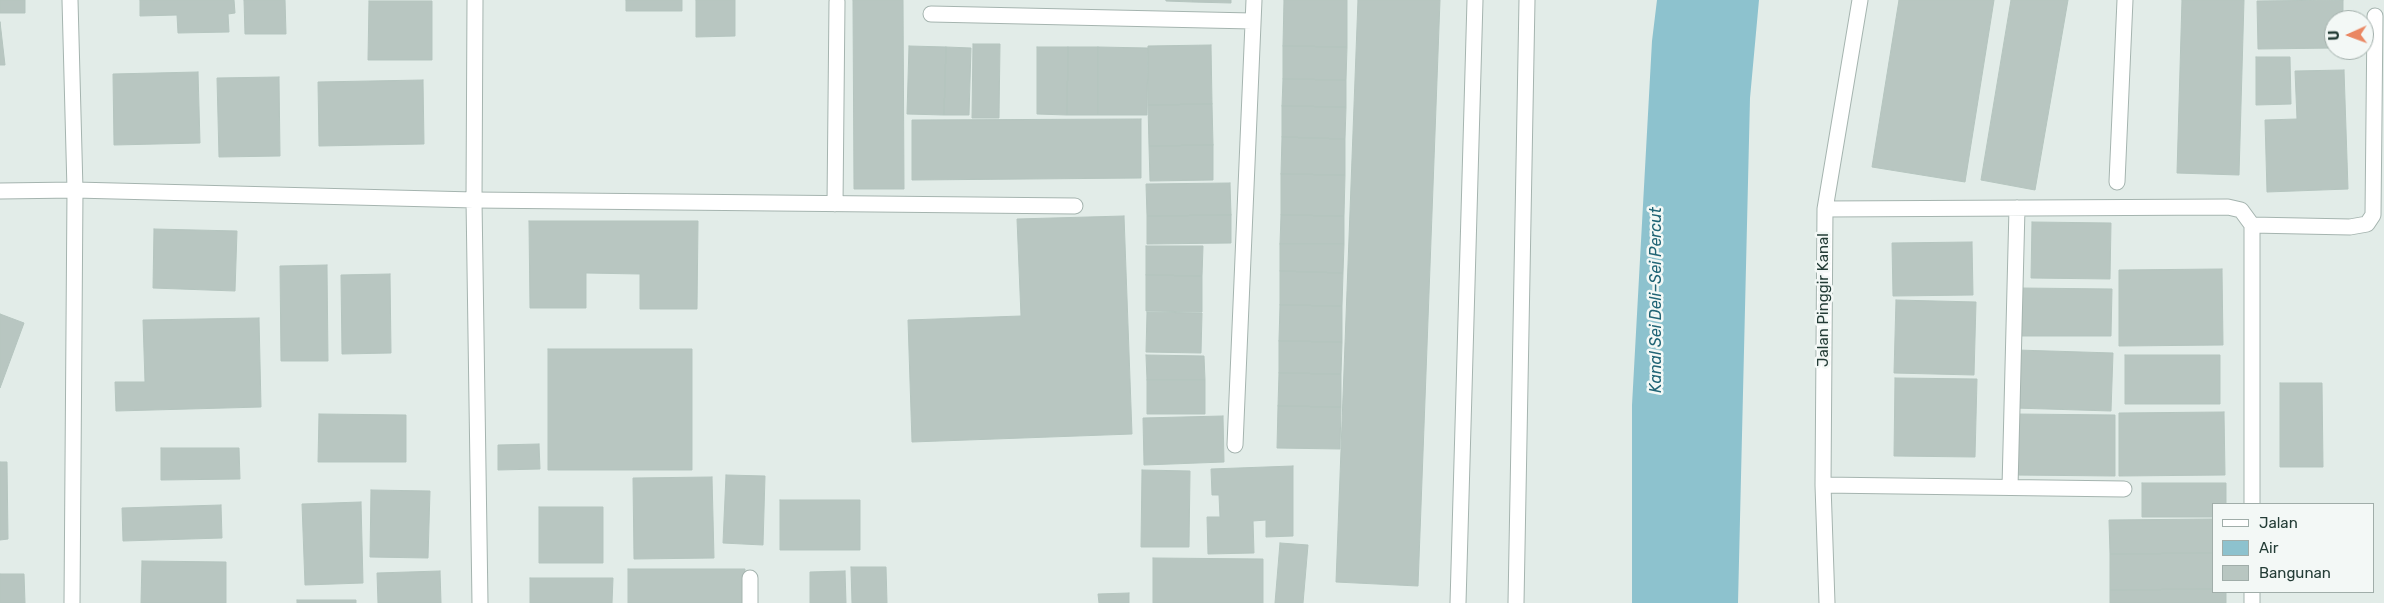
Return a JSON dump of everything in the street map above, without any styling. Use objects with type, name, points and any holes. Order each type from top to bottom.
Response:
[{"type":"street","points":[[70,0],[75,190],[72,603]]},
{"type":"street","points":[[475,0],[474,200],[480,603]]},
{"type":"street","points":[[1234,445],[1254,0]]},
{"type":"street","points":[[1458,603],[1475,0]]},
{"type":"street","points":[[1516,603],[1527,0]]},
{"type":"street","name":"Jalan Pinggir Kanal","points":[[1827,603],[1823,485],[1825,209],[1860,0]]},
{"type":"street","points":[[2117,182],[2125,0]]},
{"type":"street","points":[[835,204],[837,2]]},
{"type":"street","points":[[932,14],[1252,21]]},
{"type":"street","points":[[2252,225],[2350,227],[2367,224],[2373,215],[2375,16]]},
{"type":"street","points":[[0,191],[75,190],[474,200],[1075,206]]},
{"type":"street","points":[[1825,209],[2228,207],[2241,210],[2252,225],[2252,503]]},
{"type":"street","points":[[2010,488],[2017,208]]},
{"type":"street","points":[[1823,485],[2124,489]]},
{"type":"street","points":[[750,578],[750,603]]},
{"type":"water","name":"Kanal Sei Deli–Sei Percut","points":[[1657,0],[1759,0],[1750,98],[1738,603],[1632,603],[1632,405],[1652,41]]},
{"type":"building","points":[[0,0],[25,0],[25,13],[0,13]]},
{"type":"building","points":[[140,0],[234,0],[235,13],[228,14],[229,32],[178,33],[177,15],[140,16]]},
{"type":"building","points":[[244,0],[285,0],[286,34],[245,34]]},
{"type":"building","points":[[626,0],[682,0],[682,11],[626,11]]},
{"type":"building","points":[[696,0],[735,0],[735,36],[696,37]]},
{"type":"building","points":[[853,0],[903,0],[904,189],[854,189]]},
{"type":"building","points":[[1193,0],[1193,2],[1166,1]]},
{"type":"building","points":[[1193,0],[1231,0],[1231,3],[1193,2]]},
{"type":"building","points":[[1284,0],[1347,0],[1347,47],[1283,46]]},
{"type":"building","points":[[1358,0],[1440,0],[1418,586],[1336,582]]},
{"type":"building","points":[[1899,0],[1994,0],[1965,182],[1872,167]]},
{"type":"building","points":[[2011,0],[2068,0],[2035,190],[1981,180]]},
{"type":"building","points":[[2182,0],[2244,0],[2239,175],[2177,173]]},
{"type":"building","points":[[2343,0],[2343,10],[2324,10],[2324,48],[2258,49],[2257,1]]},
{"type":"building","points":[[369,1],[432,1],[432,60],[368,60]]},
{"type":"building","points":[[0,22],[5,65],[0,65]]},
{"type":"building","points":[[973,44],[1000,44],[999,118],[972,118]]},
{"type":"building","points":[[1211,45],[1212,104],[1148,105],[1148,46]]},
{"type":"building","points":[[909,46],[946,47],[944,115],[907,114]]},
{"type":"building","points":[[1283,46],[1347,47],[1346,80],[1283,79]]},
{"type":"building","points":[[946,47],[971,48],[969,115],[944,115]]},
{"type":"building","points":[[1037,47],[1068,47],[1067,115],[1037,114]]},
{"type":"building","points":[[1068,47],[1098,47],[1098,115],[1067,115]]},
{"type":"building","points":[[1098,47],[1148,48],[1147,115],[1098,115]]},
{"type":"building","points":[[2256,57],[2290,57],[2291,104],[2256,105]]},
{"type":"building","points":[[2344,70],[2348,189],[2267,192],[2265,120],[2297,119],[2295,71]]},
{"type":"building","points":[[198,72],[200,143],[114,145],[113,74]]},
{"type":"building","points":[[279,77],[280,156],[219,157],[217,78]]},
{"type":"building","points":[[1283,79],[1346,80],[1346,107],[1282,106]]},
{"type":"building","points":[[423,80],[424,144],[319,146],[318,82]]},
{"type":"building","points":[[1212,104],[1213,145],[1149,146],[1148,105]]},
{"type":"building","points":[[1282,106],[1346,107],[1345,139],[1282,137]]},
{"type":"building","points":[[1141,119],[1141,178],[912,180],[912,120]]},
{"type":"building","points":[[1282,137],[1345,139],[1345,175],[1281,174]]},
{"type":"building","points":[[1213,145],[1213,180],[1150,181],[1149,146]]},
{"type":"building","points":[[1281,174],[1345,175],[1344,216],[1281,215]]},
{"type":"building","points":[[1230,183],[1231,215],[1147,216],[1146,184]]},
{"type":"building","points":[[1231,215],[1231,243],[1147,244],[1147,216]]},
{"type":"building","points":[[1281,215],[1344,216],[1344,244],[1280,244]]},
{"type":"building","points":[[1124,216],[1132,434],[912,442],[908,320],[1021,316],[1017,219]]},
{"type":"building","points":[[529,221],[698,221],[697,309],[640,309],[640,274],[586,273],[586,308],[530,308]]},
{"type":"building","points":[[2032,222],[2111,223],[2110,279],[2031,278]]},
{"type":"building","points":[[154,229],[237,231],[235,291],[153,288]]},
{"type":"building","points":[[1972,242],[1973,295],[1893,296],[1892,243]]},
{"type":"building","points":[[1280,244],[1344,244],[1343,273],[1280,271]]},
{"type":"building","points":[[1146,246],[1203,246],[1202,276],[1146,275]]},
{"type":"building","points":[[327,265],[328,361],[281,361],[280,266]]},
{"type":"building","points":[[2222,269],[2223,345],[2119,346],[2119,270]]},
{"type":"building","points":[[1280,271],[1343,273],[1342,306],[1280,305]]},
{"type":"building","points":[[390,274],[391,353],[342,354],[341,275]]},
{"type":"building","points":[[1146,275],[1202,276],[1202,312],[1146,311]]},
{"type":"building","points":[[2020,288],[2112,289],[2111,336],[2019,336]]},
{"type":"building","points":[[1896,300],[1976,302],[1974,375],[1894,373]]},
{"type":"building","points":[[1280,305],[1342,306],[1342,342],[1279,341]]},
{"type":"building","points":[[1147,312],[1202,313],[1201,353],[1146,352]]},
{"type":"building","points":[[0,314],[24,323],[0,388]]},
{"type":"building","points":[[259,318],[261,407],[116,411],[115,382],[145,382],[143,320]]},
{"type":"building","points":[[1279,341],[1342,342],[1341,374],[1279,373]]},
{"type":"building","points":[[548,349],[692,349],[692,470],[548,470]]},
{"type":"building","points":[[2017,350],[2113,353],[2111,411],[2015,408]]},
{"type":"building","points":[[1146,355],[1204,356],[1205,380],[1147,380]]},
{"type":"building","points":[[2125,355],[2220,355],[2220,404],[2125,404]]},
{"type":"building","points":[[1279,373],[1341,374],[1341,407],[1278,406]]},
{"type":"building","points":[[1895,378],[1977,379],[1975,457],[1894,456]]},
{"type":"building","points":[[1147,380],[1205,380],[1205,414],[1147,414]]},
{"type":"building","points":[[2280,383],[2322,383],[2323,467],[2280,467]]},
{"type":"building","points":[[1278,406],[1341,407],[1340,449],[1277,448]]},
{"type":"building","points":[[2224,412],[2225,475],[2119,476],[2119,413]]},
{"type":"building","points":[[319,414],[406,415],[406,462],[318,462]]},
{"type":"building","points":[[2015,414],[2115,415],[2115,476],[2015,475]]},
{"type":"building","points":[[1223,416],[1224,462],[1144,465],[1143,418]]},
{"type":"building","points":[[539,444],[540,469],[498,470],[498,445]]},
{"type":"building","points":[[161,448],[239,448],[240,479],[161,480]]},
{"type":"building","points":[[0,462],[7,462],[8,539],[0,540]]},
{"type":"building","points":[[1293,466],[1293,536],[1266,537],[1266,520],[1253,521],[1254,553],[1208,554],[1207,517],[1220,517],[1219,495],[1212,495],[1211,469]]},
{"type":"building","points":[[1142,470],[1190,471],[1189,547],[1141,547]]},
{"type":"building","points":[[726,475],[765,476],[763,545],[723,543]]},
{"type":"building","points":[[712,477],[714,558],[634,559],[633,478]]},
{"type":"building","points":[[2142,483],[2226,483],[2226,503],[2212,503],[2212,517],[2142,517]]},
{"type":"building","points":[[371,490],[430,491],[428,558],[370,557]]},
{"type":"building","points":[[780,500],[860,500],[860,550],[780,550]]},
{"type":"building","points":[[361,502],[363,583],[305,585],[302,504]]},
{"type":"building","points":[[221,505],[222,538],[123,541],[122,508]]},
{"type":"building","points":[[539,507],[603,507],[603,563],[539,563]]},
{"type":"building","points":[[2212,519],[2212,553],[2110,554],[2109,520]]},
{"type":"building","points":[[1280,543],[1308,545],[1303,603],[1275,603]]},
{"type":"building","points":[[2212,553],[2212,589],[2110,590],[2110,554]]},
{"type":"building","points":[[1153,558],[1263,559],[1263,603],[1153,603]]},
{"type":"building","points":[[142,561],[226,562],[226,603],[141,603]]},
{"type":"building","points":[[851,567],[886,567],[887,603],[852,603]]},
{"type":"building","points":[[628,569],[745,569],[745,603],[628,603]]},
{"type":"building","points":[[440,571],[441,603],[378,603],[377,573]]},
{"type":"building","points":[[845,571],[846,603],[810,603],[810,572]]},
{"type":"building","points":[[0,574],[24,574],[25,603],[0,603]]},
{"type":"building","points":[[530,578],[613,578],[612,603],[530,603]]},
{"type":"building","points":[[2212,589],[2212,593],[2226,593],[2226,603],[2110,603],[2110,590]]},
{"type":"building","points":[[1129,593],[1129,603],[1099,603],[1098,594]]},
{"type":"building","points":[[297,600],[356,600],[356,603],[297,603]]}]
